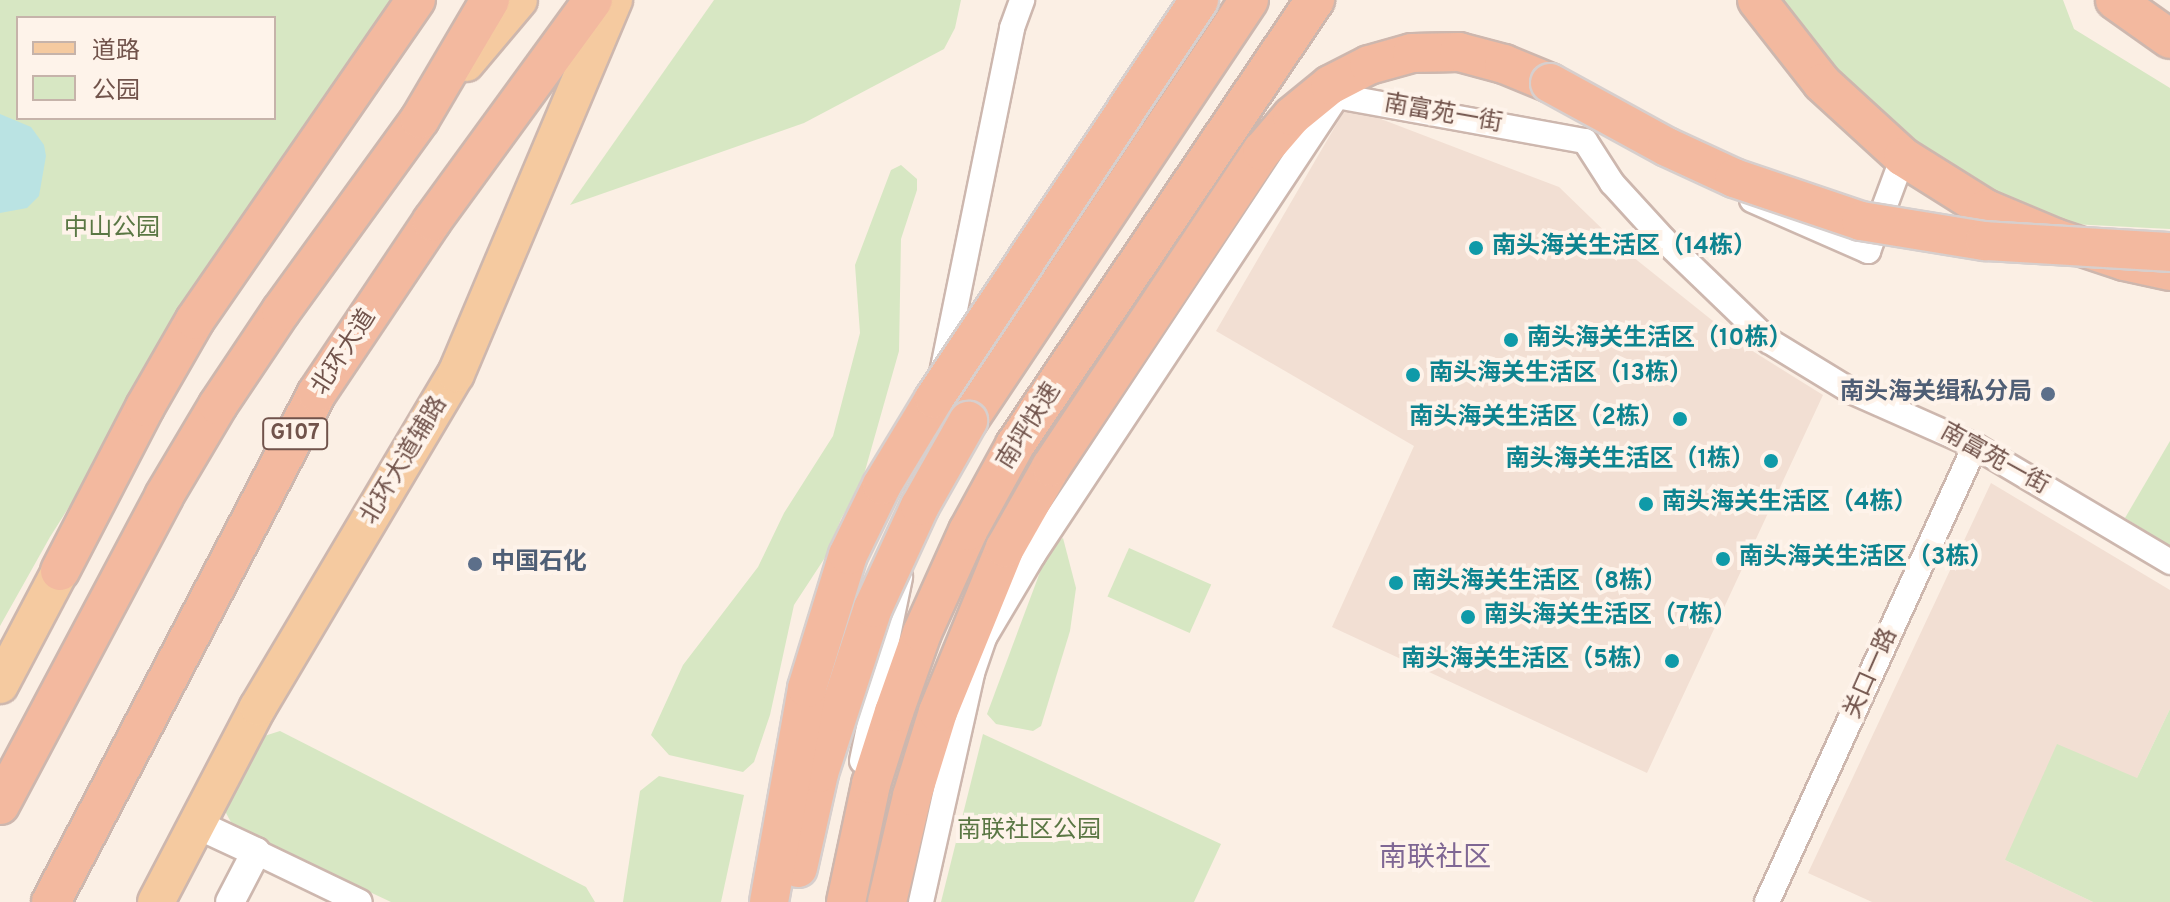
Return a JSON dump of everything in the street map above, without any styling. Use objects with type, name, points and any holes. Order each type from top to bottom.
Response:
[{"type":"highway","points":[[60,571],[145,407],[195,320],[416,0]]},
{"type":"highway","points":[[0,805],[164,496],[218,405],[281,311],[420,119],[490,0]]},
{"type":"highway","name":"北环大道","points":[[51,902],[317,393],[432,221],[593,0]]},
{"type":"highway","points":[[769,902],[807,688],[848,555],[882,485],[934,399],[1199,0]]},
{"type":"highway","points":[[791,902],[819,773],[843,691],[873,608],[920,506],[968,421],[1249,0]]},
{"type":"highway","name":"南坪快速","points":[[846,902],[871,784],[894,712],[922,633],[968,531],[1015,445],[1315,0]]},
{"type":"highway","points":[[1757,0],[1822,83],[1903,157],[1986,209],[2110,256],[2170,271]]},
{"type":"highway","points":[[2115,0],[2170,39]]},
{"type":"highway","points":[[887,902],[912,796],[938,712],[1005,548],[1051,467],[1262,151],[1292,116],[1330,85],[1369,65],[1412,53],[1459,52],[1504,64],[1550,83],[1667,147],[1734,178],[1861,221],[1985,241],[2170,252]]},
{"type":"main road","points":[[420,119],[519,0]]},
{"type":"main road","name":"北环大道辅路","points":[[156,902],[258,707],[456,374],[614,0]]},
{"type":"main road","points":[[0,685],[60,571]]},
{"type":"street","points":[[832,902],[1012,28],[1022,0]]},
{"type":"street","name":"南富苑一街","points":[[921,902],[972,673],[985,636],[1033,555],[1337,96],[1585,141],[1612,183],[1664,240],[1769,341],[1851,391],[1975,446],[2170,562]]},
{"type":"street","points":[[1585,141],[1598,120],[1778,213],[1868,251],[1903,157]]},
{"type":"street","name":"关口一路","points":[[1767,902],[1975,446]]},
{"type":"street","points":[[196,824],[360,902]]},
{"type":"street","points":[[230,902],[256,852]]},
{"type":"shaded area","points":[[1347,106],[1559,187],[1623,249],[1743,345],[1823,395],[1647,773],[1332,627],[1414,446],[1216,331]]},
{"type":"shaded area","points":[[1991,483],[2170,590],[2170,709],[2137,778],[2005,860],[2093,902],[1872,902],[1808,873]]},
{"type":"green space","name":"中山公园","points":[[0,0],[390,0],[50,537],[0,626]]},
{"type":"green space","points":[[714,0],[961,0],[955,28],[944,49],[804,123],[570,205]]},
{"type":"green space","points":[[1775,0],[2063,0],[2074,29],[2170,88],[2170,229],[2071,224],[2011,205],[1964,178],[1896,129],[1840,77]]},
{"type":"green space","points":[[901,165],[917,179],[917,190],[901,239],[899,351],[861,485],[841,519],[828,553],[794,605],[770,715],[754,762],[743,772],[669,755],[651,735],[683,665],[758,567],[784,513],[833,436],[860,333],[855,265],[891,170]]},
{"type":"green space","points":[[2170,441],[2170,546],[2125,518]]},
{"type":"green space","points":[[1063,538],[1076,588],[1070,631],[1041,726],[1033,731],[996,724],[987,714],[1049,548]]},
{"type":"green space","points":[[1129,548],[1211,585],[1190,633],[1107,596]]},
{"type":"green space","points":[[2170,709],[2170,902],[2093,902],[2005,860],[2057,744],[2137,778]]},
{"type":"green space","points":[[280,731],[586,887],[595,902],[391,902],[234,828],[225,811],[258,738]]},
{"type":"green space","name":"南联社区公园","points":[[983,734],[1221,844],[1194,902],[941,902]]},
{"type":"green space","points":[[659,776],[744,795],[721,902],[623,902],[640,791]]},
{"type":"water","points":[[0,114],[31,127],[44,145],[46,156],[39,196],[27,208],[0,213]]},
{"type":"place","name":"南头海关生活区（14栋）","points":[[1476,248]]},
{"type":"place","name":"南头海关生活区（10栋）","points":[[1511,340]]},
{"type":"place","name":"南头海关生活区（13栋）","points":[[1413,375]]},
{"type":"place","name":"南头海关缉私分局","points":[[2048,394]]},
{"type":"place","name":"南头海关生活区（2栋）","points":[[1680,419]]},
{"type":"place","name":"南头海关生活区（1栋）","points":[[1771,461]]},
{"type":"place","name":"南头海关生活区（4栋）","points":[[1646,504]]},
{"type":"place","name":"南头海关生活区（3栋）","points":[[1723,559]]},
{"type":"place","name":"中国石化","points":[[475,564]]},
{"type":"place","name":"南头海关生活区（8栋）","points":[[1396,583]]},
{"type":"place","name":"南头海关生活区（7栋）","points":[[1468,617]]},
{"type":"place","name":"南头海关生活区（5栋）","points":[[1672,661]]},
{"type":"district","name":"南联社区","points":[[1435,859]]}]
